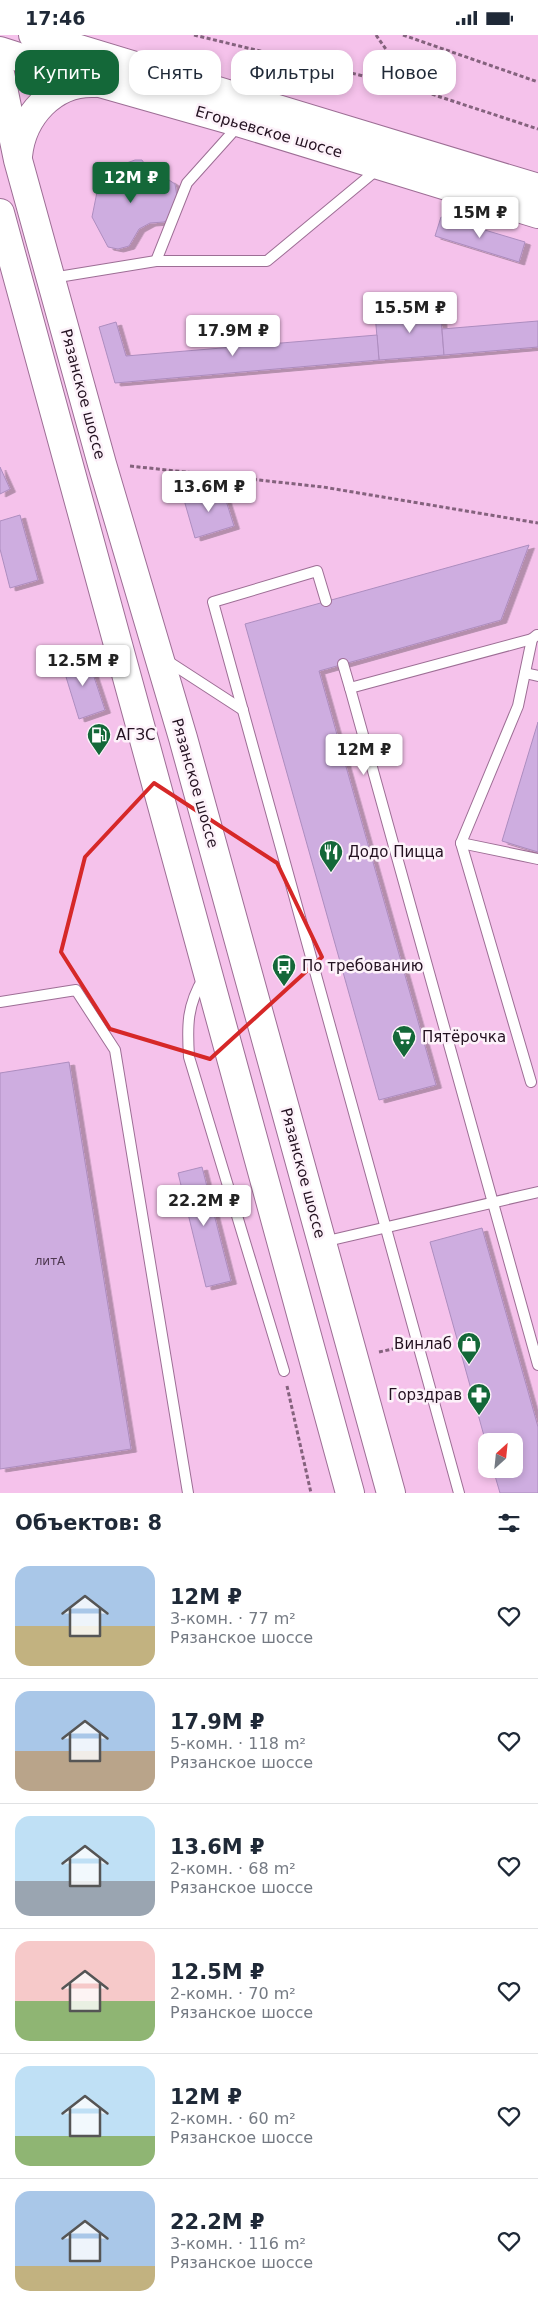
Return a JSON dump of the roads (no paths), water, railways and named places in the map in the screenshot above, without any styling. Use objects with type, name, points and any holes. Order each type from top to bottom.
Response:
[{"type":"main road","name":"Егорьевское шоссе","points":[[33,35],[538,188]]},
{"type":"main road","name":"Егорьевское шоссе","points":[[0,51],[15,56]]},
{"type":"main road","name":"Рязанское шоссе","points":[[0,73],[18,159],[391,1493]]},
{"type":"main road","name":"Егорьевское шоссе","points":[[119,88],[241,123],[538,214]]},
{"type":"main road","points":[[18,159],[19,143],[26,125],[35,111],[47,99],[55,95]]},
{"type":"main road","points":[[0,213],[350,1493]]},
{"type":"lane","points":[[156,261],[187,183],[241,123]]},
{"type":"lane","points":[[52,278],[156,261],[267,261],[382,166]]},
{"type":"lane","points":[[326,601],[317,571],[213,602],[459,1493]]},
{"type":"lane","points":[[531,1082],[461,843],[518,706],[535,637]]},
{"type":"lane","points":[[350,688],[535,637]]},
{"type":"lane","points":[[158,655],[243,710]]},
{"type":"lane","points":[[343,664],[538,1365]]},
{"type":"lane","points":[[525,673],[538,676]]},
{"type":"lane","points":[[461,843],[538,859]]},
{"type":"lane","points":[[207,971],[194,994],[187,1025],[189,1057],[284,1371]]},
{"type":"lane","points":[[0,1002],[76,990],[115,1050],[188,1493]]},
{"type":"lane","points":[[322,1242],[538,1192]]},
{"type":"place","name":"АГЗС","points":[[99,756]]},
{"type":"place","name":"Додо Пицца","points":[[331,873]]},
{"type":"place","name":"По требованию","points":[[284,987]]},
{"type":"place","name":"Пятёрочка","points":[[404,1058]]},
{"type":"place","name":"Винлаб","points":[[469,1365]]},
{"type":"place","name":"Горздрав","points":[[479,1416]]}]
